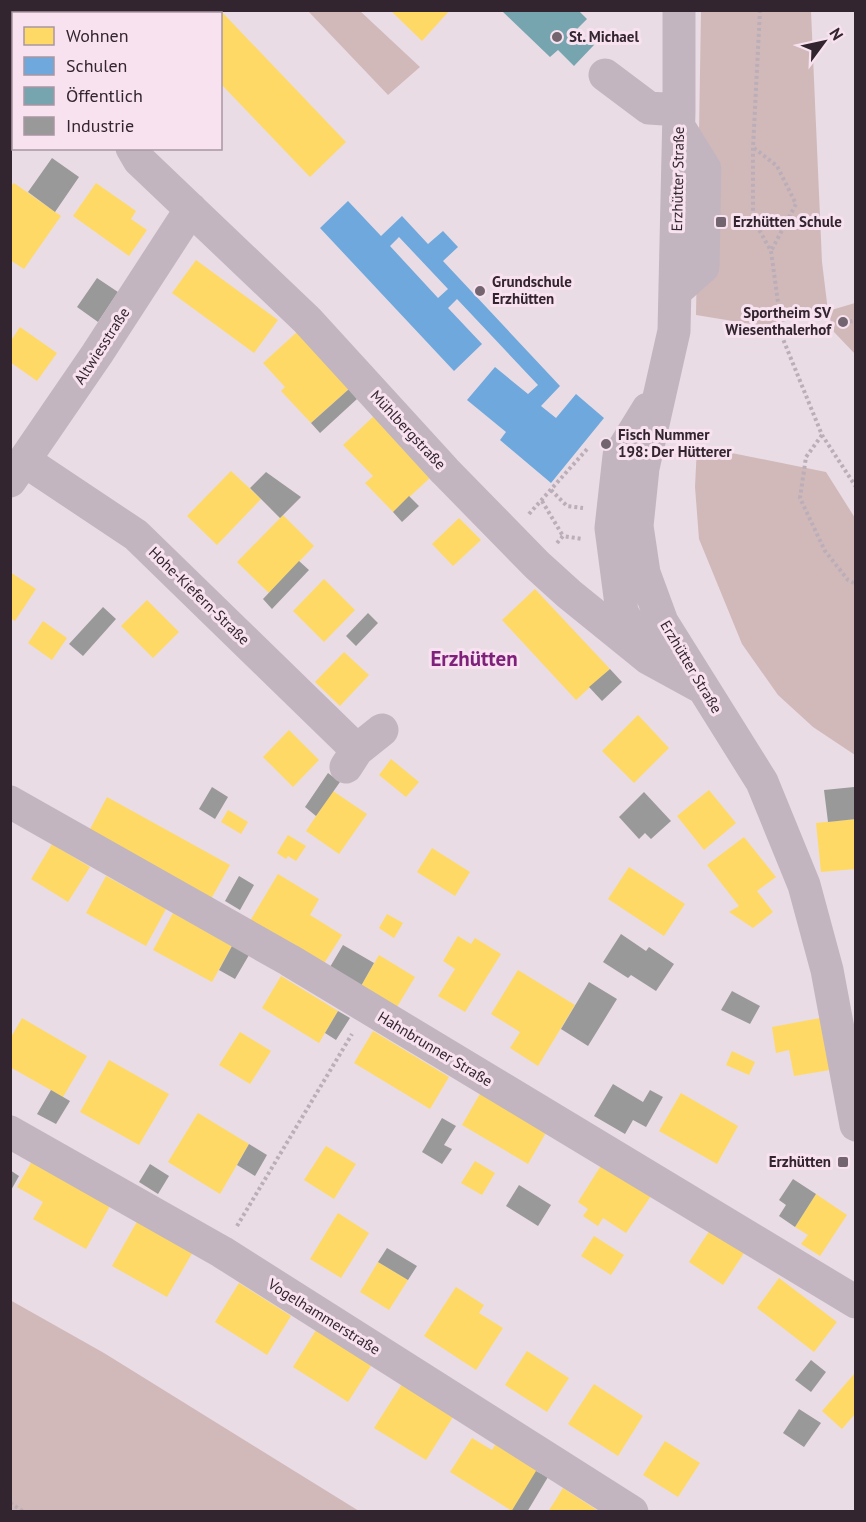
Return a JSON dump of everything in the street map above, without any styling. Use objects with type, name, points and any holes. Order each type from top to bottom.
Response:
[{"type":"street","name":"Erzhütter Straße","points":[[679,10],[674,331],[644,468],[637,526],[644,573],[662,622],[762,782],[804,885],[827,970],[855,1125]]},
{"type":"street","points":[[605,75],[649,108],[679,118]]},
{"type":"street","name":"Mühlbergstraße","points":[[133,150],[139,160],[307,320],[507,536],[569,594],[648,658],[702,688]]},
{"type":"street","name":"Altwiesstraße","points":[[18,471],[191,209]]},
{"type":"street","points":[[648,658],[622,612],[611,528],[619,456],[663,383]]},
{"type":"street","name":"Hohe-Kiefern-Straße","points":[[18,471],[136,535],[351,759],[382,730]]},
{"type":"street","name":"Hahnbrunner Straße","points":[[10,802],[289,960],[855,1302]]},
{"type":"street","name":"Vogelhammerstraße","points":[[10,1132],[222,1252],[632,1512]]},
{"type":"path","points":[[760,10],[753,148],[753,219],[771,251],[783,339],[822,435],[855,487]]},
{"type":"path","points":[[753,148],[777,166],[796,204],[771,251]]},
{"type":"path","points":[[838,326],[855,320]]},
{"type":"path","points":[[822,435],[806,457],[800,498],[825,551],[848,580],[855,584]]},
{"type":"path","points":[[507,536],[542,501],[588,448]]},
{"type":"path","points":[[551,490],[567,506],[588,509]]},
{"type":"path","points":[[542,501],[563,536]]},
{"type":"path","points":[[222,1252],[349,1038]]},
{"type":"path","points":[[10,1503],[24,1512]]},
{"type":"shaded area","points":[[308,11],[360,11],[420,67],[388,95]]},
{"type":"shaded area","points":[[701,11],[811,11],[822,262],[828,311],[855,303],[855,354],[834,332],[828,312],[763,326],[696,315]]},
{"type":"shaded area","points":[[697,446],[826,472],[855,518],[855,755],[813,727],[778,695],[742,644],[699,539],[695,487]]},
{"type":"shaded area","points":[[10,1300],[104,1353],[359,1511],[11,1511]]},
{"type":"building: Wohnen","points":[[193,10],[220,10],[222,12],[191,12]]},
{"type":"building: Wohnen","points":[[390,10],[450,10],[422,41]]},
{"type":"building: Wohnen","points":[[222,12],[346,142],[310,177],[222,85]]},
{"type":"building: Wohnen","points":[[10,64],[12,65],[12,119],[10,118]]},
{"type":"building: Wohnen","points":[[14,183],[61,216],[24,269],[10,260],[10,187]]},
{"type":"building: Wohnen","points":[[96,183],[136,211],[131,219],[147,230],[129,256],[73,216]]},
{"type":"building: Wohnen","points":[[196,260],[278,320],[254,353],[172,293]]},
{"type":"building: Wohnen","points":[[20,327],[57,353],[37,381],[10,362],[10,342]]},
{"type":"building: Wohnen","points":[[297,332],[349,389],[311,423],[281,391],[285,387],[263,363]]},
{"type":"building: Wohnen","points":[[374,416],[431,477],[393,512],[365,483],[373,476],[343,445]]},
{"type":"building: Wohnen","points":[[231,471],[261,499],[217,545],[187,516]]},
{"type":"building: Wohnen","points":[[283,515],[314,546],[269,593],[237,562]]},
{"type":"building: Wohnen","points":[[459,518],[481,540],[453,566],[432,544]]},
{"type":"building: Wohnen","points":[[10,572],[36,589],[15,621],[10,618]]},
{"type":"building: Wohnen","points":[[324,579],[355,610],[324,642],[293,611]]},
{"type":"building: Wohnen","points":[[535,589],[610,669],[576,700],[502,620]]},
{"type":"building: Wohnen","points":[[147,600],[179,632],[153,658],[121,626]]},
{"type":"building: Wohnen","points":[[43,621],[67,638],[52,660],[28,643]]},
{"type":"building: Wohnen","points":[[344,652],[369,675],[340,706],[315,682]]},
{"type":"building: Wohnen","points":[[638,715],[669,748],[634,783],[602,751]]},
{"type":"building: Wohnen","points":[[289,730],[319,760],[293,787],[263,757]]},
{"type":"building: Wohnen","points":[[391,759],[419,782],[406,797],[379,775]]},
{"type":"building: Wohnen","points":[[709,790],[736,823],[704,850],[677,816]]},
{"type":"building: Wohnen","points":[[333,791],[367,814],[339,854],[306,831]]},
{"type":"building: Wohnen","points":[[107,797],[230,865],[211,899],[89,831]]},
{"type":"building: Wohnen","points":[[228,810],[248,822],[241,834],[221,822]]},
{"type":"building: Wohnen","points":[[855,819],[855,869],[821,872],[816,823]]},
{"type":"building: Wohnen","points":[[288,835],[306,846],[296,861],[288,856],[286,859],[277,853]]},
{"type":"building: Wohnen","points":[[744,837],[776,877],[757,891],[773,912],[753,928],[729,912],[739,906],[707,865]]},
{"type":"building: Wohnen","points":[[52,844],[90,867],[68,902],[31,879]]},
{"type":"building: Wohnen","points":[[432,848],[470,872],[455,896],[417,872]]},
{"type":"building: Wohnen","points":[[629,867],[685,904],[664,936],[608,899]]},
{"type":"building: Wohnen","points":[[278,874],[319,899],[310,915],[342,935],[323,965],[250,921]]},
{"type":"building: Wohnen","points":[[106,876],[166,909],[146,946],[86,913]]},
{"type":"building: Wohnen","points":[[173,913],[232,946],[212,982],[153,950]]},
{"type":"building: Wohnen","points":[[387,914],[403,923],[394,938],[379,928]]},
{"type":"building: Wohnen","points":[[458,936],[471,944],[475,938],[501,954],[465,1012],[438,996],[455,969],[443,961]]},
{"type":"building: Wohnen","points":[[379,955],[415,977],[397,1007],[361,986]]},
{"type":"building: Wohnen","points":[[518,970],[575,1005],[538,1066],[510,1048],[520,1032],[491,1014]]},
{"type":"building: Wohnen","points":[[281,976],[338,1011],[319,1043],[262,1008]]},
{"type":"building: Wohnen","points":[[22,1018],[87,1056],[63,1097],[10,1067],[10,1039]]},
{"type":"building: Wohnen","points":[[820,1018],[830,1070],[794,1076],[789,1050],[776,1053],[772,1027]]},
{"type":"building: Wohnen","points":[[373,1031],[449,1077],[430,1109],[354,1063]]},
{"type":"building: Wohnen","points":[[240,1032],[271,1051],[250,1084],[219,1065]]},
{"type":"building: Wohnen","points":[[732,1051],[755,1062],[749,1075],[726,1065]]},
{"type":"building: Wohnen","points":[[109,1060],[169,1094],[139,1145],[80,1112]]},
{"type":"building: Wohnen","points":[[481,1092],[547,1131],[528,1164],[462,1125]]},
{"type":"building: Wohnen","points":[[681,1093],[738,1126],[717,1164],[659,1131]]},
{"type":"building: Wohnen","points":[[198,1113],[249,1144],[220,1194],[168,1162]]},
{"type":"building: Wohnen","points":[[326,1146],[356,1164],[334,1199],[304,1180]]},
{"type":"building: Wohnen","points":[[32,1161],[110,1206],[86,1249],[33,1219],[43,1202],[17,1187]]},
{"type":"building: Wohnen","points":[[475,1161],[495,1173],[482,1195],[461,1183]]},
{"type":"building: Wohnen","points":[[602,1164],[651,1196],[626,1233],[603,1218],[598,1226],[583,1216],[588,1209],[578,1202]]},
{"type":"building: Wohnen","points":[[816,1194],[847,1215],[820,1256],[801,1244],[808,1235],[795,1227]]},
{"type":"building: Wohnen","points":[[338,1213],[369,1233],[341,1278],[310,1259]]},
{"type":"building: Wohnen","points":[[139,1218],[194,1250],[167,1297],[112,1266]]},
{"type":"building: Wohnen","points":[[710,1230],[744,1253],[723,1285],[689,1262]]},
{"type":"building: Wohnen","points":[[594,1236],[624,1255],[611,1275],[581,1256]]},
{"type":"building: Wohnen","points":[[378,1262],[408,1280],[389,1310],[360,1292]]},
{"type":"building: Wohnen","points":[[779,1278],[837,1322],[814,1352],[757,1308]]},
{"type":"building: Wohnen","points":[[239,1283],[291,1316],[267,1355],[215,1322]]},
{"type":"building: Wohnen","points":[[456,1287],[484,1305],[479,1313],[503,1328],[476,1370],[424,1336]]},
{"type":"building: Wohnen","points":[[318,1327],[374,1361],[348,1402],[293,1367]]},
{"type":"building: Wohnen","points":[[527,1351],[569,1378],[547,1412],[505,1385]]},
{"type":"building: Wohnen","points":[[855,1373],[855,1414],[842,1429],[822,1411]]},
{"type":"building: Wohnen","points":[[402,1384],[453,1417],[426,1460],[374,1428]]},
{"type":"building: Wohnen","points":[[594,1384],[643,1416],[618,1456],[568,1424]]},
{"type":"building: Wohnen","points":[[472,1438],[492,1450],[498,1440],[540,1466],[512,1511],[450,1472]]},
{"type":"building: Wohnen","points":[[665,1441],[700,1463],[678,1497],[643,1475]]},
{"type":"building: Wohnen","points":[[563,1488],[600,1512],[548,1512]]},
{"type":"building: Schulen","points":[[348,201],[381,236],[402,216],[428,244],[443,231],[458,247],[443,261],[560,386],[541,406],[556,418],[576,394],[604,418],[551,483],[500,440],[506,432],[467,400],[495,367],[528,394],[538,385],[457,299],[448,308],[482,344],[454,371],[320,228]],"holes":[[[399,237],[448,289],[438,298],[390,246]]]},
{"type":"building: Öffentlich","name":"St. Michael","points":[[501,10],[578,10],[587,19],[577,29],[594,45],[574,66],[558,50],[550,57]]},
{"type":"building: Industrie","points":[[52,158],[79,177],[55,212],[28,192]]},
{"type":"building: Industrie","points":[[97,278],[118,292],[98,322],[77,307]]},
{"type":"building: Industrie","points":[[349,389],[357,399],[320,433],[311,423]]},
{"type":"building: Industrie","points":[[266,472],[301,497],[280,518],[250,488]]},
{"type":"building: Industrie","points":[[409,496],[419,506],[402,522],[393,512]]},
{"type":"building: Industrie","points":[[299,561],[309,570],[272,609],[263,599]]},
{"type":"building: Industrie","points":[[103,607],[116,619],[83,656],[69,644]]},
{"type":"building: Industrie","points":[[368,613],[378,623],[356,646],[346,636]]},
{"type":"building: Industrie","points":[[610,669],[622,682],[602,701],[589,687]]},
{"type":"building: Industrie","points":[[328,773],[340,782],[316,816],[305,807]]},
{"type":"building: Industrie","points":[[212,787],[228,797],[215,819],[199,809]]},
{"type":"building: Industrie","points":[[854,787],[856,819],[828,822],[824,790]]},
{"type":"building: Industrie","points":[[644,792],[671,821],[651,839],[645,833],[639,839],[619,817]]},
{"type":"building: Industrie","points":[[239,876],[254,885],[240,910],[225,901]]},
{"type":"building: Industrie","points":[[621,934],[646,951],[649,947],[674,964],[656,991],[631,975],[628,978],[603,962]]},
{"type":"building: Industrie","points":[[343,945],[374,963],[361,986],[330,967]]},
{"type":"building: Industrie","points":[[232,946],[249,955],[235,979],[219,970]]},
{"type":"building: Industrie","points":[[589,982],[617,999],[588,1046],[561,1029]]},
{"type":"building: Industrie","points":[[732,991],[760,1006],[750,1024],[721,1010]]},
{"type":"building: Industrie","points":[[338,1011],[350,1018],[336,1040],[325,1033]]},
{"type":"building: Industrie","points":[[613,1084],[643,1102],[650,1090],[663,1097],[646,1127],[633,1120],[625,1134],[594,1116]]},
{"type":"building: Industrie","points":[[51,1090],[70,1101],[56,1124],[37,1114]]},
{"type":"building: Industrie","points":[[442,1118],[456,1126],[444,1145],[452,1149],[442,1164],[422,1152]]},
{"type":"building: Industrie","points":[[249,1144],[267,1155],[255,1176],[237,1165]]},
{"type":"building: Industrie","points":[[150,1164],[169,1176],[158,1194],[139,1182]]},
{"type":"building: Industrie","points":[[10,1170],[19,1176],[10,1192]]},
{"type":"building: Industrie","points":[[793,1179],[816,1194],[795,1227],[779,1216],[786,1205],[779,1200]]},
{"type":"building: Industrie","points":[[519,1185],[551,1205],[538,1226],[506,1206]]},
{"type":"building: Industrie","points":[[387,1248],[417,1266],[408,1280],[378,1262]]},
{"type":"building: Industrie","points":[[811,1360],[826,1372],[811,1392],[795,1380]]},
{"type":"building: Industrie","points":[[799,1409],[821,1423],[804,1447],[783,1433]]},
{"type":"building: Industrie","points":[[536,1471],[548,1477],[527,1512],[511,1512]]},
{"type":"place","name":"St. Michael","points":[[557,37]]},
{"type":"place","name":"Erzhütten Schule","points":[[721,222]]},
{"type":"place","name":"Grundschule Erzhütten","points":[[480,291]]},
{"type":"place","name":"Sportheim SV Wiesenthalerhof","points":[[843,322]]},
{"type":"place","name":"Fisch Nummer 198: Der Hütterer","points":[[606,444]]},
{"type":"place","name":"Erzhütten","points":[[843,1162]]},
{"type":"district","name":"Erzhütten","points":[[474,659]]}]
